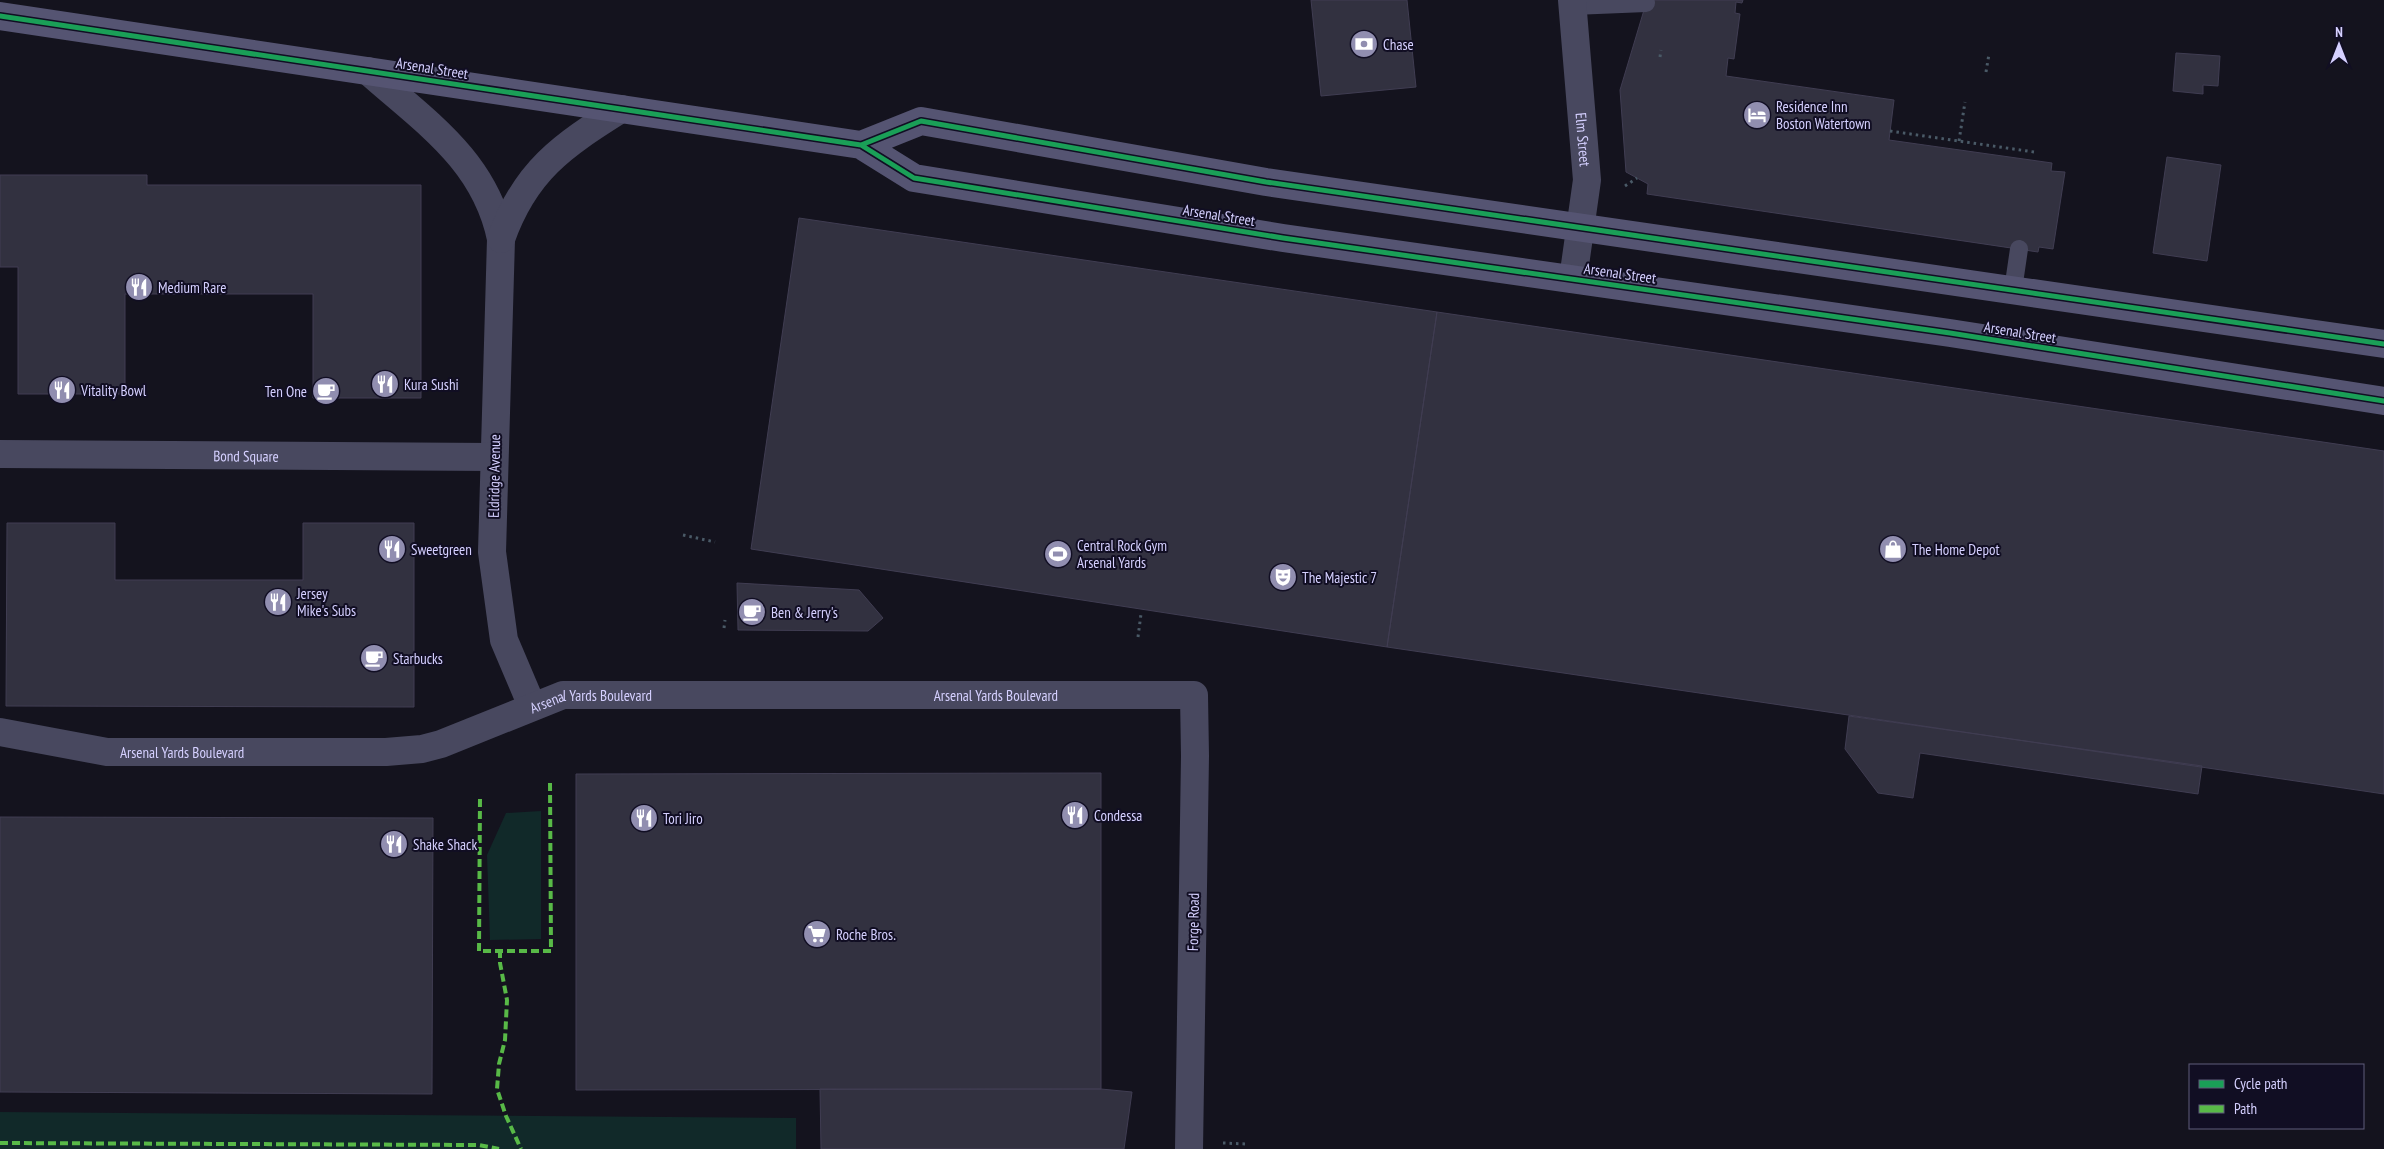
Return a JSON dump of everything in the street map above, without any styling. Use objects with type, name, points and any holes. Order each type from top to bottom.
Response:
[{"type":"main road","name":"Arsenal Street","points":[[0,16],[861,145],[914,178],[1282,238],[1950,333],[2384,401]]},
{"type":"main road","points":[[861,145],[921,121],[1266,182],[2384,344]]},
{"type":"street","name":"Elm Street","points":[[1572,3],[1587,180],[1572,279]]},
{"type":"street","name":"Eldridge Avenue","points":[[368,71],[427,122],[468,164],[483,186],[490,201],[501,239],[493,457],[492,552],[504,640],[532,706]]},
{"type":"street","name":"Eldridge Avenue","points":[[501,239],[518,198],[535,175],[568,144],[621,109]]},
{"type":"street","name":"Bond Square","points":[[0,454],[493,457]]},
{"type":"street","name":"Arsenal Yards Boulevard","points":[[0,732],[107,752],[404,752],[441,744],[552,698],[577,694],[1194,695]]},
{"type":"street","name":"Forge Road","points":[[1189,1149],[1196,756],[1194,695]]},
{"type":"lane","points":[[1572,3],[1646,3]]},
{"type":"lane","points":[[2013,290],[2019,249]]},
{"type":"path","points":[[1660,57],[1661,50]]},
{"type":"path","points":[[1986,72],[1989,54]]},
{"type":"path","points":[[1960,142],[1965,102]]},
{"type":"path","points":[[1890,131],[2034,152]]},
{"type":"path","points":[[1625,186],[1637,178]]},
{"type":"path","points":[[683,535],[715,542]]},
{"type":"path","points":[[1138,637],[1141,614]]},
{"type":"path","points":[[724,628],[725,620]]},
{"type":"path","points":[[1217,1143],[1246,1144]]},
{"type":"green space","points":[[541,811],[541,939],[490,940],[487,855],[506,813]]},
{"type":"green space","points":[[0,1112],[796,1118],[796,1149],[0,1149]]},
{"type":"building","name":"Chase","points":[[1311,0],[1407,0],[1416,87],[1321,96]]},
{"type":"building","name":"Residence Inn Boston Watertown","points":[[1647,0],[1743,0],[1742,3],[1736,2],[1735,13],[1740,14],[1734,59],[1728,58],[1726,76],[1894,100],[1889,140],[2052,163],[2051,171],[2065,172],[2053,249],[2039,247],[2038,252],[1647,194],[1648,184],[1626,172],[1620,90]]},
{"type":"building","points":[[2176,53],[2220,56],[2218,86],[2203,85],[2203,94],[2173,91]]},
{"type":"building","points":[[2167,157],[2221,165],[2207,261],[2153,253]]},
{"type":"building","points":[[0,175],[147,175],[147,185],[421,185],[421,398],[313,398],[313,294],[125,294],[125,394],[18,394],[18,267],[0,267]]},
{"type":"building","points":[[799,218],[1437,312],[1387,647],[751,549]]},
{"type":"building","name":"The Home Depot","points":[[1437,312],[2384,451],[2384,794],[1387,647]]},
{"type":"building","points":[[7,523],[115,523],[115,580],[303,580],[303,523],[414,523],[414,707],[6,706]]},
{"type":"building","points":[[737,583],[859,590],[883,618],[868,631],[738,630]]},
{"type":"building","points":[[1849,716],[2202,766],[2198,794],[1920,753],[1913,798],[1878,793],[1845,749]]},
{"type":"building","points":[[1101,773],[1101,1089],[576,1090],[576,774]]},
{"type":"building","points":[[0,817],[433,818],[432,1094],[0,1092]]},
{"type":"building","points":[[820,1089],[1101,1089],[1132,1092],[1124,1149],[821,1149]]},
{"type":"marked path","points":[[480,799],[479,951],[551,951],[550,782]]},
{"type":"marked path","points":[[500,950],[500,963],[507,1000],[505,1040],[499,1064],[497,1089],[506,1116],[521,1149]]},
{"type":"marked path","points":[[0,1143],[479,1145],[499,1149]]},
{"type":"cycle path","points":[[0,16],[861,145],[914,178],[1283,238],[1950,333],[2384,401]]},
{"type":"cycle path","points":[[861,145],[921,121],[1266,182],[2384,344]]},
{"type":"place","name":"Chase","points":[[1364,44]]},
{"type":"place","name":"Residence Inn Boston Watertown","points":[[1757,115]]},
{"type":"place","name":"Medium Rare","points":[[139,287]]},
{"type":"place","name":"Kura Sushi","points":[[385,384]]},
{"type":"place","name":"Vitality Bowl","points":[[62,390]]},
{"type":"place","name":"Ten One","points":[[326,391]]},
{"type":"place","name":"Sweetgreen","points":[[392,549]]},
{"type":"place","name":"The Home Depot","points":[[1893,549]]},
{"type":"place","name":"Central Rock Gym Arsenal Yards","points":[[1058,554]]},
{"type":"place","name":"The Majestic 7","points":[[1283,577]]},
{"type":"place","name":"Jersey Mike's Subs","points":[[278,602]]},
{"type":"place","name":"Ben & Jerry's","points":[[752,612]]},
{"type":"place","name":"Starbucks","points":[[374,658]]},
{"type":"place","name":"Condessa","points":[[1075,815]]},
{"type":"place","name":"Tori Jiro","points":[[644,818]]},
{"type":"place","name":"Shake Shack","points":[[394,844]]},
{"type":"place","name":"Roche Bros.","points":[[817,934]]}]
